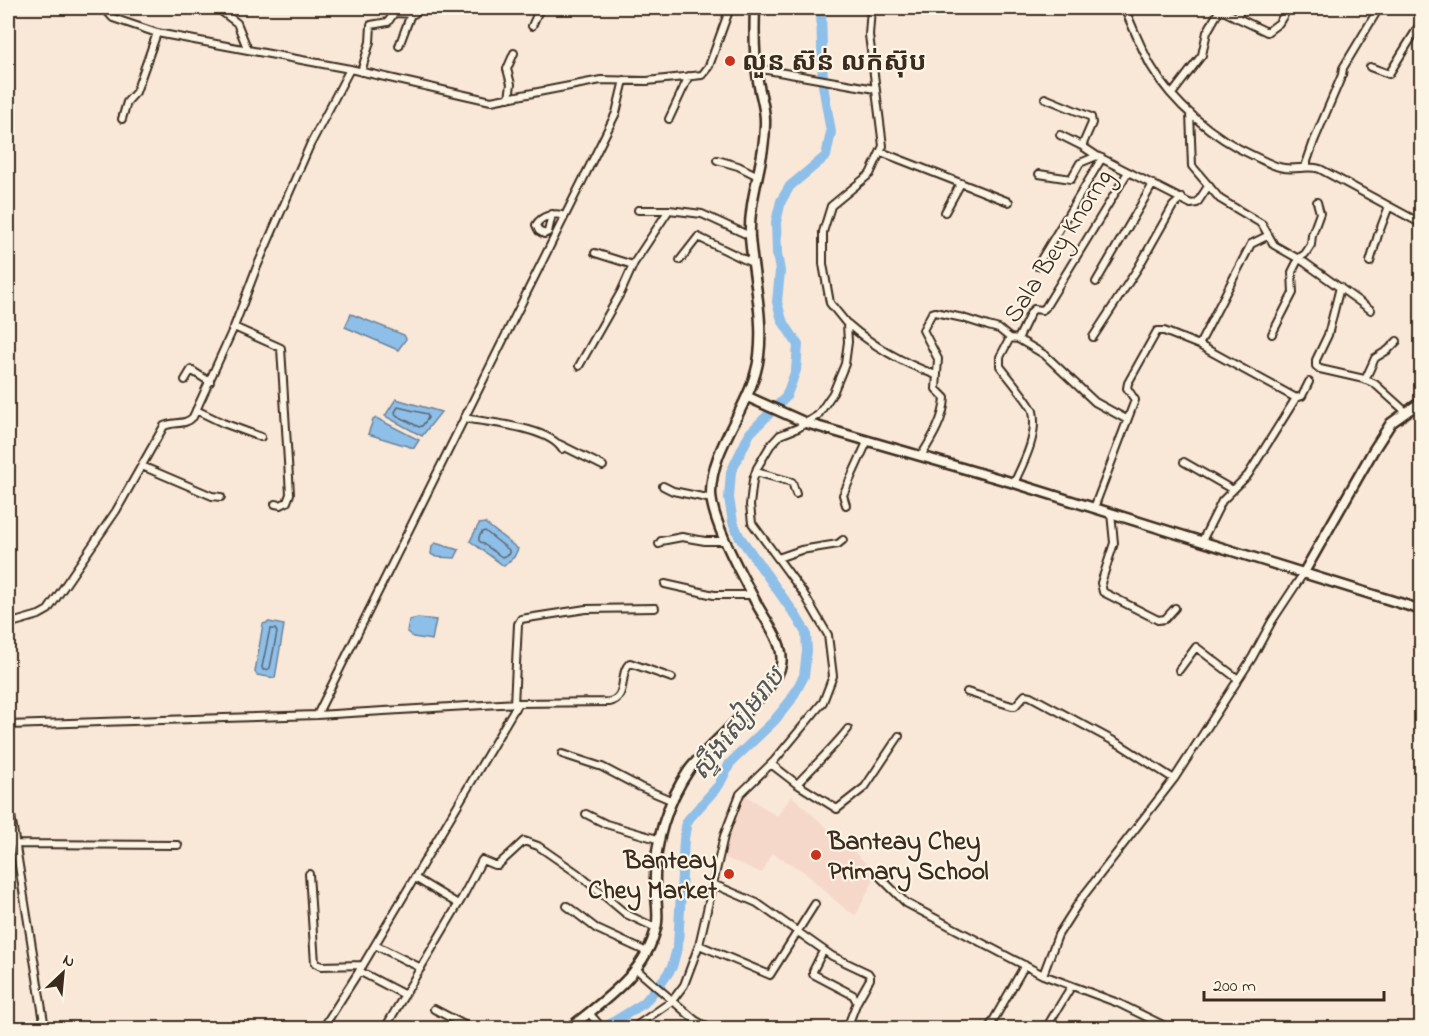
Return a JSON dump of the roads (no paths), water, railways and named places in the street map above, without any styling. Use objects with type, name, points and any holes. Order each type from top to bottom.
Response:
[{"type":"street","points":[[104,8],[113,18],[157,33],[350,69],[483,100],[509,98],[571,84],[601,80],[647,81],[702,75],[730,8]]},
{"type":"street","points":[[217,8],[237,23],[248,50]]},
{"type":"street","points":[[360,72],[370,42],[371,25],[387,22],[394,13],[411,14],[416,13],[420,8]]},
{"type":"street","points":[[532,26],[540,8]]},
{"type":"street","points":[[570,1029],[630,978],[647,952],[656,928],[654,880],[657,839],[673,801],[689,771],[703,753],[774,682],[780,670],[782,657],[780,644],[752,595],[726,540],[712,499],[712,484],[717,460],[748,397],[754,381],[759,354],[760,322],[752,263],[750,215],[764,146],[765,116],[756,68],[755,8]]},
{"type":"street","points":[[871,8],[869,35],[874,89],[882,138],[881,152],[870,174],[831,206],[823,232],[823,272],[830,303],[847,324],[903,362],[936,375]]},
{"type":"street","points":[[1124,8],[1151,66],[1172,94],[1190,113],[1222,138],[1242,150],[1284,168],[1320,169],[1422,224]]},
{"type":"street","points":[[1236,18],[1242,8]]},
{"type":"street","points":[[1172,94],[1202,55],[1207,32],[1219,11],[1267,32],[1279,23],[1288,8]]},
{"type":"street","points":[[1305,167],[1343,68],[1379,8]]},
{"type":"street","points":[[399,46],[411,14]]},
{"type":"street","points":[[1370,67],[1389,74],[1422,21]]},
{"type":"street","points":[[122,119],[127,102],[136,92],[157,33]]},
{"type":"street","points":[[509,98],[511,84],[507,69],[514,53]]},
{"type":"street","points":[[756,68],[874,89]]},
{"type":"street","points":[[8,624],[48,610],[116,511],[164,426],[189,422],[196,411],[234,327],[256,269],[310,145],[350,69]]},
{"type":"street","points":[[669,119],[689,76]]},
{"type":"street","points":[[317,715],[616,113],[624,80]]},
{"type":"street","points":[[1045,98],[1091,117],[1092,123],[1082,146]]},
{"type":"street","points":[[1190,113],[1192,166],[1220,199],[1252,216],[1262,224],[1267,237],[1274,245],[1299,258],[1371,310]]},
{"type":"street","points":[[1060,135],[1191,204],[1197,203],[1209,185]]},
{"type":"street","points":[[881,152],[1009,202]]},
{"type":"street","points":[[1039,174],[1071,179],[1080,162],[1100,157]]},
{"type":"street","points":[[1037,266],[1100,157]]},
{"type":"street","points":[[717,160],[758,176]]},
{"type":"street","name":"Sala Bey Knorng","points":[[1018,339],[1031,312],[1034,309],[1045,308],[1128,172]]},
{"type":"street","points":[[945,212],[961,183]]},
{"type":"street","points":[[1096,282],[1153,184]]},
{"type":"street","points":[[1093,338],[1138,268],[1173,206],[1182,198]]},
{"type":"street","points":[[1272,334],[1293,293],[1292,276],[1299,258],[1311,245],[1313,230],[1320,213],[1317,202]]},
{"type":"street","points":[[1370,262],[1389,206]]},
{"type":"street","points":[[638,210],[669,210],[702,214],[750,236]]},
{"type":"street","points":[[579,366],[633,266],[669,210]]},
{"type":"street","points":[[552,214],[564,216]]},
{"type":"street","points":[[680,260],[698,237],[752,263]]},
{"type":"street","points":[[1199,345],[1251,244],[1267,237]]},
{"type":"street","points":[[595,253],[633,266]]},
{"type":"street","points":[[1340,286],[1328,335],[1315,364],[1320,369],[1375,384],[1406,411]]},
{"type":"street","points":[[921,456],[940,421],[945,406],[945,398],[936,389],[938,359],[923,330],[935,312],[999,329],[1010,338],[1018,339],[1045,355],[1095,402],[1126,419]]},
{"type":"street","points":[[633,1029],[672,1001],[684,985],[699,945],[724,836],[740,794],[771,764],[823,702],[834,676],[828,635],[818,615],[752,523],[750,505],[753,480],[773,442],[803,421],[818,415],[839,381],[845,364],[848,342],[847,324]]},
{"type":"street","points":[[234,327],[280,348],[290,494],[287,502],[281,505],[275,504]]},
{"type":"street","points":[[1094,508],[1135,400],[1127,388],[1128,383],[1155,333],[1164,331],[1199,345],[1296,398]]},
{"type":"street","name":"Sala Bey Knorng","points":[[1010,338],[1000,357],[1000,366],[1033,410],[1029,454],[1014,483]]},
{"type":"street","points":[[1365,380],[1376,358],[1397,340]]},
{"type":"street","points":[[185,380],[191,370],[210,381]]},
{"type":"street","points":[[1202,542],[1222,501],[1252,469],[1296,398],[1302,396],[1309,382]]},
{"type":"street","points":[[748,397],[803,421],[1014,483],[1422,610]]},
{"type":"street","points":[[1040,972],[1048,961],[1058,935],[1082,899],[1174,779],[1238,679],[1272,621],[1304,575],[1391,423],[1422,401]]},
{"type":"street","points":[[196,411],[261,437]]},
{"type":"street","points":[[464,418],[538,432],[603,466]]},
{"type":"street","points":[[846,505],[843,495],[868,440]]},
{"type":"street","points":[[1184,462],[1233,490]]},
{"type":"street","points":[[142,466],[212,496],[220,497]]},
{"type":"street","points":[[756,472],[792,482],[796,494]]},
{"type":"street","points":[[663,486],[681,493],[712,499]]},
{"type":"street","points":[[1111,513],[1114,543],[1101,583],[1103,592],[1158,620],[1166,619],[1175,608]]},
{"type":"street","points":[[659,544],[672,537],[726,540]]},
{"type":"street","points":[[778,558],[801,550],[838,544],[843,540]]},
{"type":"street","points":[[665,584],[714,595],[752,595]]},
{"type":"street","points":[[323,1029],[415,878],[516,704],[518,624],[521,619],[586,609],[655,608]]},
{"type":"street","points":[[1179,670],[1196,647],[1238,679]]},
{"type":"street","points":[[8,725],[317,715],[615,701],[621,692],[626,666],[630,663],[672,678]]},
{"type":"street","points":[[967,692],[1012,706],[1015,706],[1027,694],[1121,745],[1174,779]]},
{"type":"street","points":[[797,784],[817,762],[831,751],[848,729]]},
{"type":"street","points":[[771,764],[834,808],[841,807],[865,787],[899,736]]},
{"type":"street","points":[[562,754],[602,767],[673,801]]},
{"type":"street","points":[[8,797],[45,1029]]},
{"type":"street","points":[[586,814],[606,824],[657,839]]},
{"type":"street","points":[[385,1029],[482,860],[494,865],[498,864],[524,841],[538,846],[578,873],[626,914],[656,928]]},
{"type":"street","points":[[15,844],[178,845]]},
{"type":"street","points":[[309,874],[311,932],[315,963],[321,966],[361,968],[405,994]]},
{"type":"street","points":[[415,878],[458,904]]},
{"type":"street","points":[[881,878],[906,903],[1025,965],[1071,987],[1118,1003],[1169,1029]]},
{"type":"street","points":[[713,884],[757,903],[823,951],[870,976],[847,1029]]},
{"type":"street","points":[[699,945],[770,975],[815,904]]},
{"type":"street","points":[[567,906],[597,929],[647,952]]},
{"type":"street","points":[[375,945],[421,968]]},
{"type":"street","points":[[823,951],[812,973],[853,995],[857,1002]]},
{"type":"street","points":[[989,1029],[1025,965]]},
{"type":"street","points":[[636,969],[667,994],[672,1001],[709,1028]]},
{"type":"street","points":[[1048,1028],[1071,987]]},
{"type":"street","points":[[434,1009],[470,1029]]},
{"type":"street","points":[[589,1013],[602,1029]]},
{"type":"street","points":[[806,1029],[813,1029]]},
{"type":"water","points":[[351,314],[404,335],[406,339],[398,350],[345,327]]},
{"type":"water","points":[[396,399],[441,412],[422,436],[385,416]]},
{"type":"water","points":[[376,418],[419,440],[414,448],[368,434]]},
{"type":"water","points":[[485,523],[518,549],[514,557],[504,566],[470,541],[479,524]]},
{"type":"water","points":[[435,543],[459,550],[455,558],[436,557],[431,554]]},
{"type":"water","points":[[418,618],[436,620],[432,640],[413,637],[407,632],[409,620]]},
{"type":"water","points":[[269,622],[284,625],[275,678],[257,675],[255,672],[263,624]]},
{"type":"waterway","name":"ស្ទឹងសៀមរាប","points":[[604,1028],[644,1003],[672,967],[678,945],[687,821],[719,785],[730,763],[774,721],[791,700],[804,676],[807,651],[806,633],[739,536],[733,522],[729,498],[731,472],[750,433],[786,397],[796,370],[798,345],[782,320],[777,302],[780,271],[776,222],[781,201],[790,186],[826,156],[831,132],[823,85],[821,8]]},
{"type":"place","name":"លួន ស៊ន់ លក់ស៊ុប","points":[[730,61]]},
{"type":"place","name":"Banteay Chey Primary School","points":[[816,855]]},
{"type":"place","name":"Banteay Chey Market","points":[[729,874]]}]
